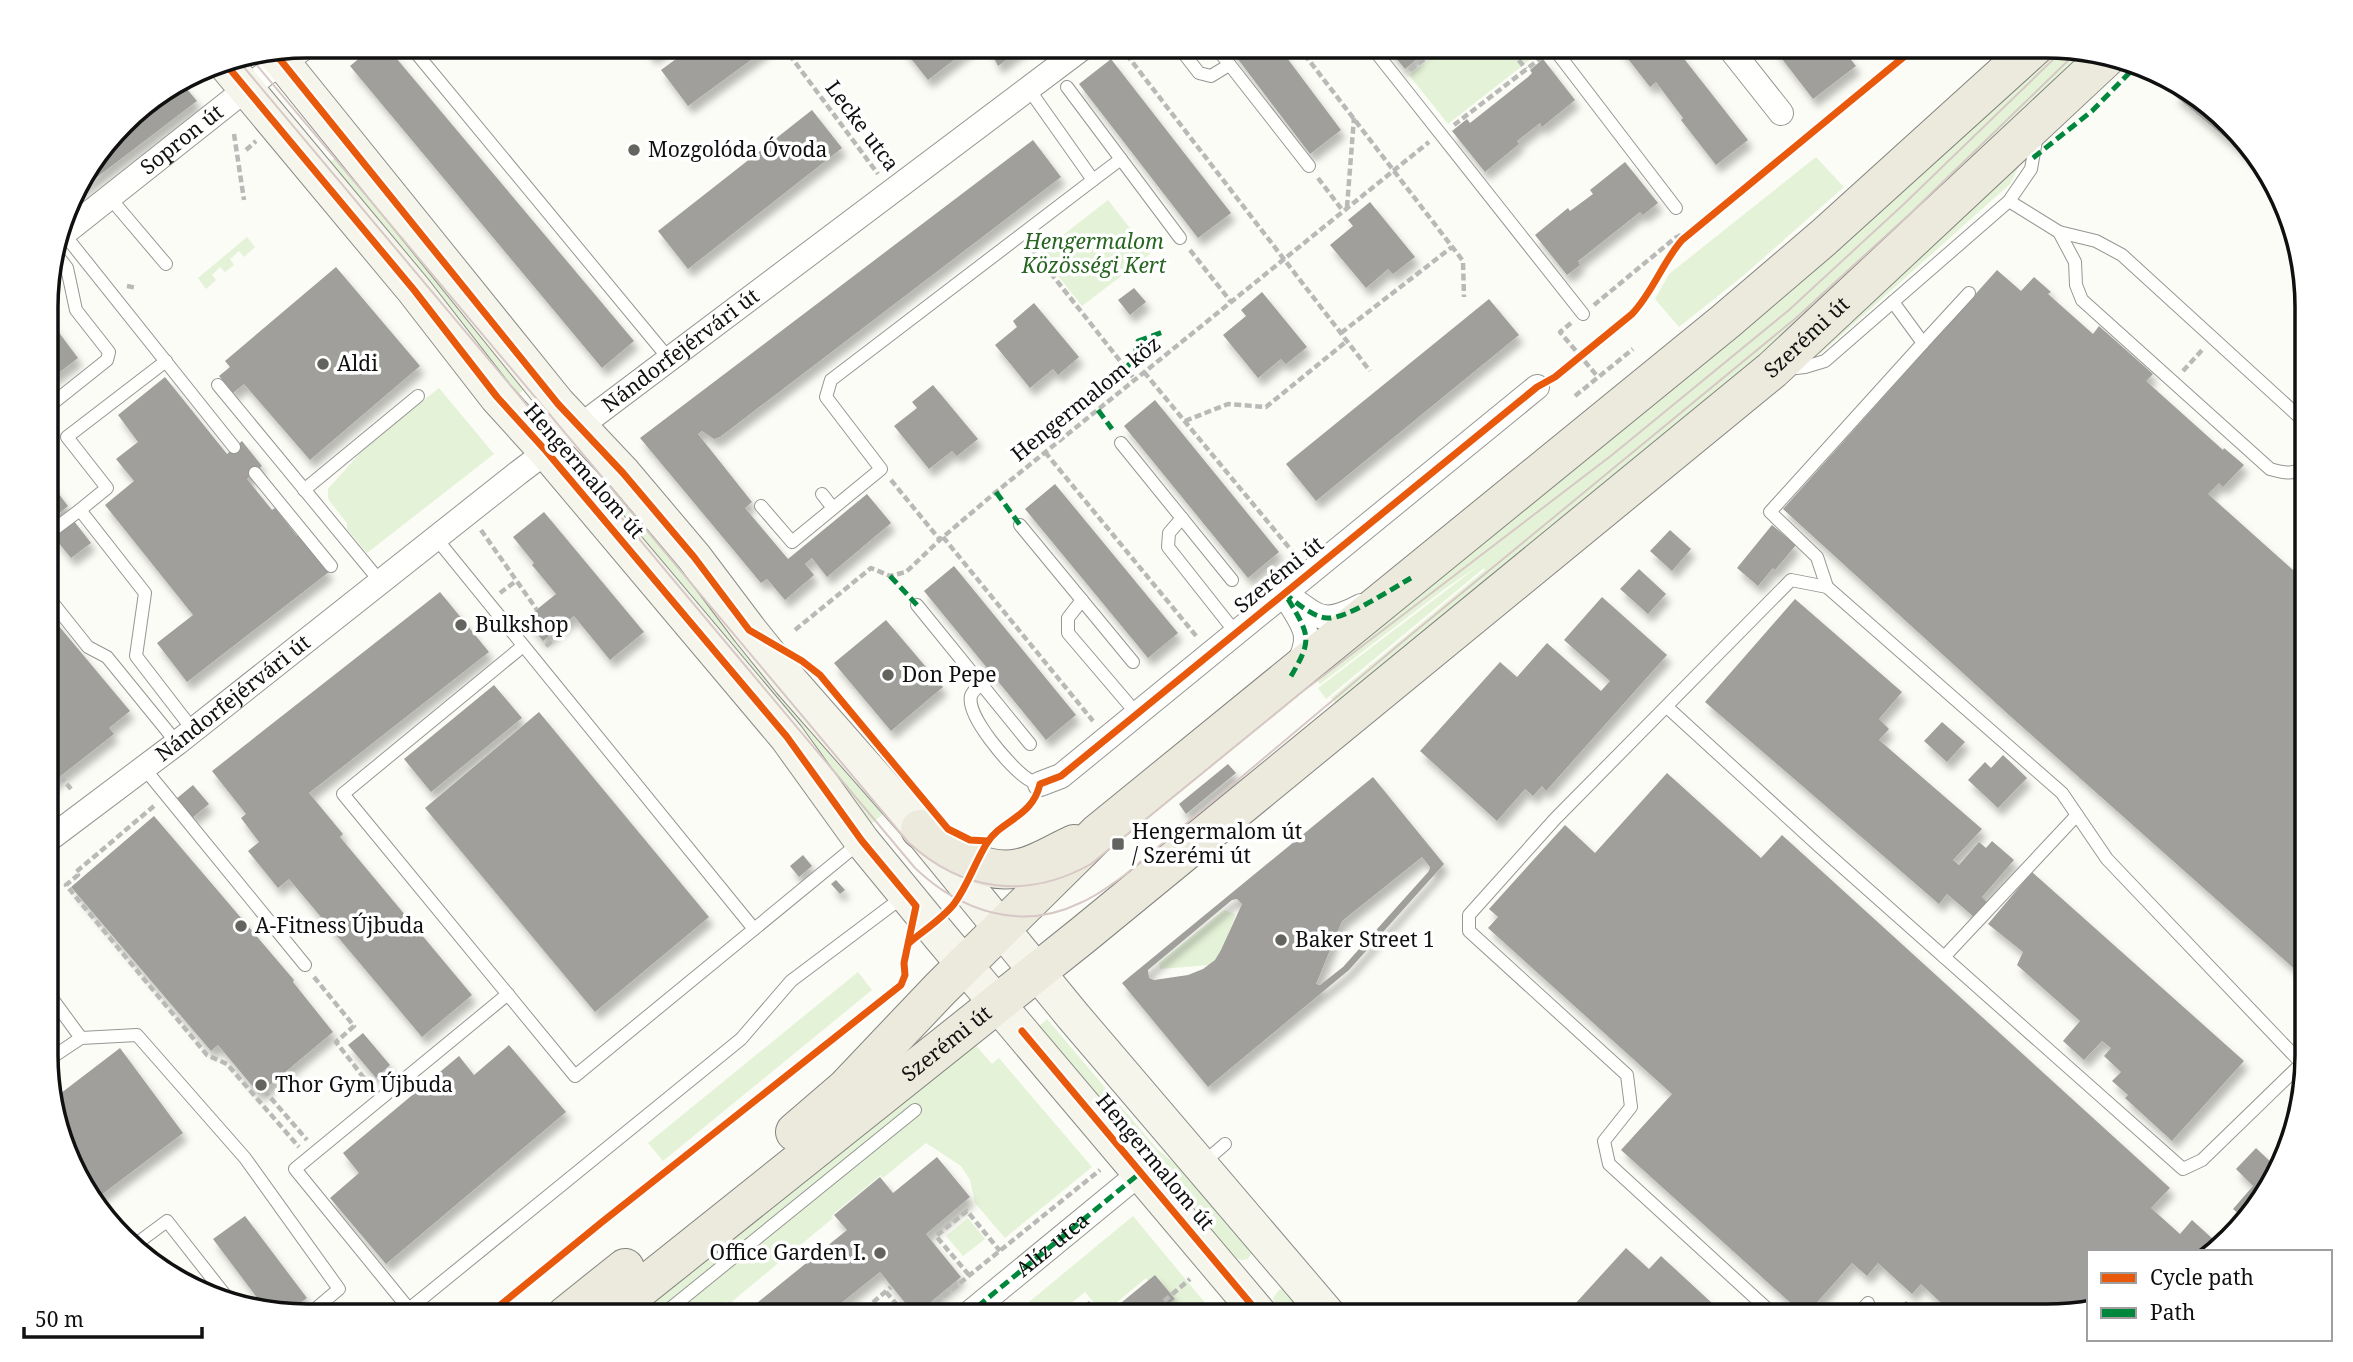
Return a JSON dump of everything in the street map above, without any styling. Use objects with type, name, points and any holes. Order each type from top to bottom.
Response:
[{"type":"main road","name":"Hengermalom út","points":[[291,58],[578,427],[623,473],[694,557],[790,681],[920,830],[1037,972],[1214,1154],[1279,1256],[1319,1304]]},
{"type":"main road","name":"Szerémi út","points":[[580,1304],[845,1089],[1001,928],[1098,833],[1745,304],[1823,238],[2022,58]]},
{"type":"main road","name":"Szerémi út","points":[[621,1304],[1037,972],[1772,370],[2099,64]]},
{"type":"main road","name":"Hengermalom út","points":[[230,70],[414,290],[497,397],[546,451],[787,737],[862,841],[1250,1304]]},
{"type":"main road","points":[[920,830],[977,865],[1001,869],[1029,866],[1098,833]]},
{"type":"main road","points":[[1250,1304],[1279,1256]]},
{"type":"street","name":"Nándorfejérvári út","points":[[58,832],[185,736],[379,580],[546,451],[1069,58]]},
{"type":"street","points":[[1737,58],[1781,113]]},
{"type":"street","name":"Sopron út","points":[[69,232],[280,59]]},
{"type":"street","name":"Szerémi út","points":[[1040,784],[1060,776],[1536,387]]},
{"type":"street","points":[[1284,593],[1314,614],[1325,618],[1339,618],[1411,579]]},
{"type":"street","points":[[1284,593],[1302,622],[1307,636],[1305,652],[1290,678]]},
{"type":"street","name":"Alíz utca","points":[[981,1304],[1140,1173]]},
{"type":"lane","points":[[420,58],[670,360]]},
{"type":"lane","points":[[1187,58],[1199,73],[1211,76],[1230,65]]},
{"type":"lane","points":[[1224,58],[1309,166]]},
{"type":"lane","points":[[1381,58],[1583,314]]},
{"type":"lane","points":[[1561,58],[1676,208]]},
{"type":"lane","points":[[1067,87],[1180,238]]},
{"type":"lane","points":[[1028,88],[1093,180]]},
{"type":"lane","points":[[1772,370],[1805,367],[1825,361],[2008,201],[2031,169],[2038,120]]},
{"type":"lane","points":[[761,506],[792,542],[881,469],[826,397],[831,380],[1121,159]]},
{"type":"lane","points":[[110,198],[166,264]]},
{"type":"lane","points":[[2008,201],[2059,232],[2096,241],[2122,256],[2295,413]]},
{"type":"lane","points":[[2059,232],[2076,262],[2076,285],[2082,300],[2270,469],[2287,474],[2295,472]]},
{"type":"lane","points":[[65,248],[166,361],[234,447]]},
{"type":"lane","points":[[58,399],[109,356],[109,352],[76,310],[63,256]]},
{"type":"lane","points":[[1969,293],[1770,512],[1817,556],[1828,587],[2062,793],[2107,859],[2295,1057]]},
{"type":"lane","points":[[1893,302],[1923,343]]},
{"type":"lane","points":[[58,526],[107,488],[66,437],[166,361]]},
{"type":"lane","points":[[218,385],[379,580]]},
{"type":"lane","points":[[304,490],[418,396]]},
{"type":"lane","points":[[1121,443],[1232,580]]},
{"type":"lane","points":[[255,472],[331,566]]},
{"type":"lane","points":[[821,494],[834,508]]},
{"type":"lane","points":[[80,510],[145,593],[136,656],[172,703],[185,736]]},
{"type":"lane","points":[[1182,518],[1169,533],[1168,547],[1236,633]]},
{"type":"lane","points":[[1020,525],[1133,662]]},
{"type":"lane","points":[[435,537],[754,929]]},
{"type":"lane","points":[[1762,1304],[1608,1164],[1604,1141],[1631,1107],[1628,1075],[1469,931],[1469,915],[1555,819],[1791,580],[1828,587]]},
{"type":"lane","points":[[1082,600],[1068,618],[1069,633],[1137,714]]},
{"type":"lane","points":[[917,605],[1030,744]]},
{"type":"lane","points":[[58,610],[88,648],[107,657],[185,736]]},
{"type":"lane","points":[[523,646],[343,794],[575,1076],[862,841]]},
{"type":"lane","points":[[981,683],[971,695],[971,709],[978,724],[1019,772],[1028,780],[1040,784]]},
{"type":"lane","points":[[1667,707],[2183,1169],[2202,1160],[2295,1075]]},
{"type":"lane","points":[[144,768],[304,965]]},
{"type":"lane","points":[[1944,957],[2077,815]]},
{"type":"lane","points":[[415,1304],[741,1039],[791,981],[906,894]]},
{"type":"lane","points":[[405,1304],[295,1169],[508,994]]},
{"type":"lane","points":[[58,1007],[81,1038]]},
{"type":"lane","points":[[58,1053],[81,1038],[137,1035],[245,1158],[339,1289],[322,1304]]},
{"type":"lane","points":[[676,1304],[915,1110]]},
{"type":"lane","points":[[141,1240],[167,1221],[220,1288]]},
{"type":"path","points":[[1129,58],[1370,371]]},
{"type":"path","points":[[1307,58],[1463,261],[1464,297]]},
{"type":"path","points":[[1398,79],[1426,58]]},
{"type":"path","points":[[1517,58],[1526,69]]},
{"type":"path","points":[[1345,209],[1354,117]]},
{"type":"path","points":[[234,134],[244,200]]},
{"type":"path","points":[[1309,166],[1345,209]]},
{"type":"path","points":[[1676,208],[1693,229]]},
{"type":"path","points":[[1670,254],[1704,221]]},
{"type":"path","points":[[1598,377],[1560,332],[1675,237],[1693,229]]},
{"type":"path","points":[[1021,235],[1135,380]]},
{"type":"path","points":[[1180,238],[1231,302]]},
{"type":"path","points":[[1341,333],[1452,247]]},
{"type":"path","points":[[2173,382],[2213,338]]},
{"type":"path","points":[[1185,421],[1228,404],[1266,407],[1347,341]]},
{"type":"path","points":[[1536,387],[1555,377],[1591,348]]},
{"type":"path","points":[[1575,396],[1633,349]]},
{"type":"path","points":[[1144,372],[1310,572]]},
{"type":"path","points":[[1045,453],[1210,654]]},
{"type":"path","points":[[891,481],[942,538],[1107,738]]},
{"type":"path","points":[[480,530],[537,610]]},
{"type":"path","points":[[61,776],[71,789]]},
{"type":"path","points":[[165,796],[76,872],[78,875],[66,885],[207,1055],[227,1064],[312,1155]]},
{"type":"path","points":[[304,965],[354,1027],[335,1042],[380,1098]]},
{"type":"path","points":[[264,1090],[312,1155]]},
{"type":"path","points":[[934,1304],[1100,1170]]},
{"type":"path","points":[[969,1275],[936,1236],[967,1211],[1000,1251]]},
{"type":"path","points":[[1164,1301],[1190,1279]]},
{"type":"path","points":[[872,1304],[891,1287]]},
{"type":"path","points":[[886,1292],[896,1304]]},
{"type":"green space","points":[[1431,58],[1532,58],[1448,124],[1409,75]]},
{"type":"green space","points":[[2041,58],[2075,60],[1800,324],[1339,706],[1331,698],[1485,570],[1484,568],[1326,699],[1318,688],[1481,564],[1320,684],[1314,677]]},
{"type":"green space","points":[[338,155],[529,386],[516,396],[323,168]]},
{"type":"green space","points":[[1816,157],[1844,187],[1744,275],[1679,327],[1655,299],[1669,274]]},
{"type":"green space","points":[[2021,162],[2010,184],[1820,354],[1816,354]]},
{"type":"green space","name":"Hengermalom Közösségi Kert","points":[[1108,200],[1150,254],[1082,306],[1040,253]]},
{"type":"green space","points":[[247,237],[255,247],[244,257],[239,251],[230,259],[234,265],[225,272],[220,267],[212,275],[216,280],[206,289],[198,278]]},
{"type":"green space","points":[[439,388],[494,454],[367,553],[347,529],[347,523],[331,503],[328,489],[369,443]]},
{"type":"green space","points":[[618,487],[887,811],[871,824],[603,499]]},
{"type":"green space","points":[[1224,910],[1235,914],[1235,917],[1220,955],[1210,965],[1160,969],[1159,963]]},
{"type":"green space","points":[[858,972],[872,990],[663,1161],[648,1143]]},
{"type":"green space","points":[[1047,1019],[1158,1150],[1197,1181],[1253,1250],[1248,1259],[1235,1258],[1111,1109],[1036,1029]]},
{"type":"green space","points":[[973,1042],[992,1064],[999,1058],[1092,1167],[1005,1238],[975,1203],[970,1180],[961,1166],[926,1143],[883,1178],[881,1175],[729,1304],[726,1301],[722,1304],[644,1304]]},
{"type":"green space","points":[[1133,1216],[1206,1304],[1167,1304],[1146,1278],[1115,1304],[1095,1304],[1085,1292],[1070,1304],[1027,1304]]},
{"type":"green space","points":[[968,1218],[985,1239],[963,1256],[946,1236]]},
{"type":"green space","points":[[1285,1288],[1301,1304],[1274,1304],[1273,1298],[1279,1290]]},
{"type":"building","points":[[360,58],[396,58],[634,341],[602,368],[350,66]]},
{"type":"building","points":[[677,58],[754,58],[688,106],[661,70]]},
{"type":"building","points":[[911,58],[956,58],[928,80]]},
{"type":"building","points":[[994,58],[1009,58],[998,66]]},
{"type":"building","points":[[1237,58],[1287,58],[1341,130],[1310,154]]},
{"type":"building","points":[[1396,58],[1418,58],[1405,69]]},
{"type":"building","points":[[1627,58],[1683,58],[1748,140],[1716,165],[1656,82],[1650,87]]},
{"type":"building","points":[[1781,58],[1850,58],[1856,66],[1813,99]]},
{"type":"building","points":[[1111,59],[1231,213],[1198,238],[1079,84]]},
{"type":"building","points":[[1543,59],[1575,100],[1542,127],[1540,123],[1517,141],[1519,144],[1485,172],[1452,131],[1467,119],[1470,123],[1528,77],[1532,73],[1530,70]]},
{"type":"building","points":[[187,89],[197,101],[91,181],[109,155],[155,109]]},
{"type":"building","points":[[2174,95],[2198,109],[2238,148]]},
{"type":"building","points":[[812,110],[842,148],[688,269],[658,231]]},
{"type":"building","points":[[1033,140],[1061,177],[720,437],[714,439],[702,431],[698,434],[752,502],[745,508],[788,559],[867,494],[891,523],[827,577],[812,558],[805,564],[814,575],[785,600],[767,579],[761,583],[640,438]]},
{"type":"building","points":[[1625,162],[1658,203],[1643,215],[1640,212],[1578,261],[1580,265],[1567,275],[1535,235],[1568,208],[1570,211],[1593,194],[1590,190]]},
{"type":"building","points":[[1370,202],[1415,257],[1393,274],[1388,269],[1366,288],[1330,245],[1353,226],[1348,220]]},
{"type":"building","name":"Aldi","points":[[336,267],[420,366],[310,460],[244,384],[233,393],[219,376],[230,367],[225,361]]},
{"type":"building","points":[[1997,270],[2021,291],[2034,277],[2051,292],[2048,294],[2093,334],[2099,326],[2153,374],[2146,381],[2223,450],[2224,448],[2244,465],[2223,487],[2219,483],[2208,494],[2293,570],[2295,568],[2295,969],[2009,715],[1783,509]]},
{"type":"building","points":[[1134,288],[1146,302],[1130,315],[1118,300]]},
{"type":"building","points":[[1262,292],[1307,347],[1286,364],[1281,359],[1258,378],[1223,335],[1246,316],[1241,310]]},
{"type":"building","points":[[1489,299],[1519,335],[1316,501],[1286,464]]},
{"type":"building","points":[[1034,303],[1079,357],[1058,375],[1053,369],[1030,388],[995,345],[1017,327],[1013,321]]},
{"type":"building","points":[[58,331],[78,358],[58,373]]},
{"type":"building","points":[[165,377],[227,454],[242,441],[262,466],[247,479],[297,536],[300,534],[329,572],[187,682],[157,643],[193,615],[105,505],[134,481],[116,459],[138,442],[118,415]]},
{"type":"building","points":[[933,385],[978,439],[957,456],[952,451],[929,469],[894,426],[917,408],[912,402]]},
{"type":"building","points":[[1155,400],[1279,552],[1248,578],[1124,426]]},
{"type":"building","points":[[1055,484],[1178,633],[1148,658],[1025,509]]},
{"type":"building","points":[[58,493],[68,506],[58,514]]},
{"type":"building","points":[[544,512],[644,632],[610,660],[574,616],[543,641],[525,619],[556,594],[513,537]]},
{"type":"building","points":[[74,521],[91,543],[71,558],[58,542],[58,532]]},
{"type":"building","points":[[1772,525],[1796,545],[1758,586],[1737,568]]},
{"type":"building","points":[[1670,530],[1691,549],[1672,571],[1650,551]]},
{"type":"building","points":[[954,566],[1076,715],[1046,740],[924,591]]},
{"type":"building","points":[[1639,569],[1666,594],[1648,614],[1620,589]]},
{"type":"building","points":[[440,592],[489,652],[309,793],[343,834],[340,837],[472,995],[422,1037],[289,879],[278,888],[248,851],[259,842],[241,818],[246,814],[212,771]]},
{"type":"building","points":[[1602,597],[1667,655],[1546,791],[1542,786],[1533,796],[1525,789],[1497,821],[1420,751],[1500,662],[1517,677],[1547,643],[1601,691],[1610,681],[1564,640]]},
{"type":"building","points":[[1795,599],[1902,692],[1879,719],[1889,729],[1879,740],[1982,829],[1953,860],[1959,865],[1979,842],[1986,848],[1992,841],[2014,860],[1982,897],[1987,902],[1974,917],[1947,894],[1939,904],[1705,702]]},
{"type":"building","name":"Don Pepe","points":[[886,620],[943,687],[891,731],[834,663]]},
{"type":"building","points":[[58,625],[130,711],[109,728],[114,734],[58,778]]},
{"type":"building","points":[[494,685],[522,718],[431,792],[404,759]]},
{"type":"building","points":[[539,712],[709,917],[595,1012],[425,808]]},
{"type":"building","points":[[1942,722],[1965,742],[1947,762],[1924,741]]},
{"type":"building","points":[[2003,755],[2027,778],[1998,808],[1968,780],[1985,762],[1991,768]]},
{"type":"building","points":[[1228,764],[1236,773],[1186,814],[1179,804]]},
{"type":"building","points":[[1667,773],[1761,858],[1782,835],[2170,1188],[2151,1208],[2180,1234],[2192,1220],[2213,1239],[2201,1250],[2087,1250],[2087,1300],[2078,1302],[1942,1304],[1921,1284],[1912,1294],[1878,1263],[1867,1276],[1852,1263],[1816,1304],[1792,1304],[1621,1150],[1672,1094],[1488,928],[1498,917],[1489,909],[1565,825],[1595,853]]},
{"type":"building","name":"Baker Street 1","points":[[1373,777],[1444,864],[1349,970],[1208,1087],[1122,983]],"holes":[[[1422,857],[1430,867],[1429,871],[1343,967],[1320,985],[1316,984],[1342,921]],[[1237,899],[1242,904],[1215,960],[1188,975],[1154,980],[1149,978],[1148,970],[1232,900]]]},
{"type":"building","points":[[193,785],[209,804],[192,818],[176,799]]},
{"type":"building","points":[[154,816],[294,980],[333,1032],[259,1094],[218,1045],[211,1051],[71,887]]},
{"type":"building","points":[[803,855],[812,866],[799,877],[790,866]]},
{"type":"building","points":[[2032,872],[2244,1061],[2172,1141],[2125,1098],[2128,1095],[2112,1081],[2121,1072],[2104,1056],[2111,1048],[2102,1041],[2084,1060],[2063,1041],[2080,1021],[2017,965],[2023,952],[1988,924]]},
{"type":"building","points":[[836,880],[845,890],[840,894],[831,884]]},
{"type":"building","points":[[363,1033],[390,1065],[376,1078],[348,1045]]},
{"type":"building","points":[[509,1045],[566,1112],[386,1264],[330,1198],[359,1173],[343,1153],[459,1056],[474,1075]]},
{"type":"building","points":[[120,1048],[183,1133],[101,1195],[83,1165],[71,1135],[61,1093]]},
{"type":"building","points":[[2256,1148],[2271,1162],[2238,1213],[2233,1209],[2253,1186],[2236,1169]]},
{"type":"building","name":"Office Garden I.","points":[[937,1157],[970,1197],[926,1234],[961,1277],[928,1304],[906,1304],[880,1272],[840,1304],[756,1304],[847,1230],[834,1215],[880,1177],[893,1193]]},
{"type":"building","points":[[245,1216],[307,1298],[299,1304],[258,1299],[213,1239]]},
{"type":"building","points":[[1626,1248],[1649,1269],[1661,1256],[1713,1304],[1575,1304]]},
{"type":"building","points":[[1155,1275],[1175,1299],[1168,1304],[1120,1304]]},
{"type":"tram line","points":[[255,64],[908,842],[950,872],[996,885],[1019,886],[1043,883],[1091,864],[1302,692],[1612,455],[1789,310],[1905,203],[2055,58]]},
{"type":"tram line","points":[[243,66],[915,868],[951,896],[971,906],[1014,916],[1036,916],[1058,912],[1080,903],[1126,874],[1401,643],[1796,318],[1913,211],[2070,59]]},
{"type":"marked path","points":[[2033,158],[2092,111],[2130,72]]},
{"type":"marked path","points":[[1126,368],[1134,359],[1138,341],[1163,332]]},
{"type":"marked path","points":[[1098,410],[1112,429]]},
{"type":"marked path","points":[[996,492],[1020,525]]},
{"type":"marked path","points":[[890,576],[917,605]]},
{"type":"marked path","points":[[1284,593],[1316,615],[1327,618],[1357,609],[1411,578]]},
{"type":"marked path","points":[[1288,599],[1301,622],[1306,638],[1302,655],[1290,678]]},
{"type":"marked path","points":[[981,1304],[1140,1173]]},
{"type":"cycle path","points":[[909,943],[954,904],[987,843],[1000,828],[1024,811],[1036,795],[1040,784],[1061,776],[1537,387],[1555,377],[1632,314],[1682,240],[1902,58]]},
{"type":"cycle path","points":[[280,59],[558,404],[623,473],[694,557],[749,630],[802,661],[820,675],[948,829],[970,840],[988,841]]},
{"type":"cycle path","points":[[231,70],[414,290],[497,397],[546,451],[787,737],[862,841],[916,906],[901,985],[502,1304]]},
{"type":"cycle path","points":[[1022,1031],[1251,1304]]},
{"type":"place","name":"Mozgolóda Óvoda","points":[[634,150]]},
{"type":"place","name":"Aldi","points":[[323,364]]},
{"type":"place","name":"Bulkshop","points":[[461,625]]},
{"type":"place","name":"Don Pepe","points":[[888,675]]},
{"type":"place","name":"Hengermalom út / Szerémi út","points":[[1118,844]]},
{"type":"place","name":"A-Fitness Újbuda","points":[[241,926]]},
{"type":"place","name":"Baker Street 1","points":[[1281,940]]},
{"type":"place","name":"Thor Gym Újbuda","points":[[261,1085]]},
{"type":"place","name":"Office Garden I.","points":[[880,1253]]}]
